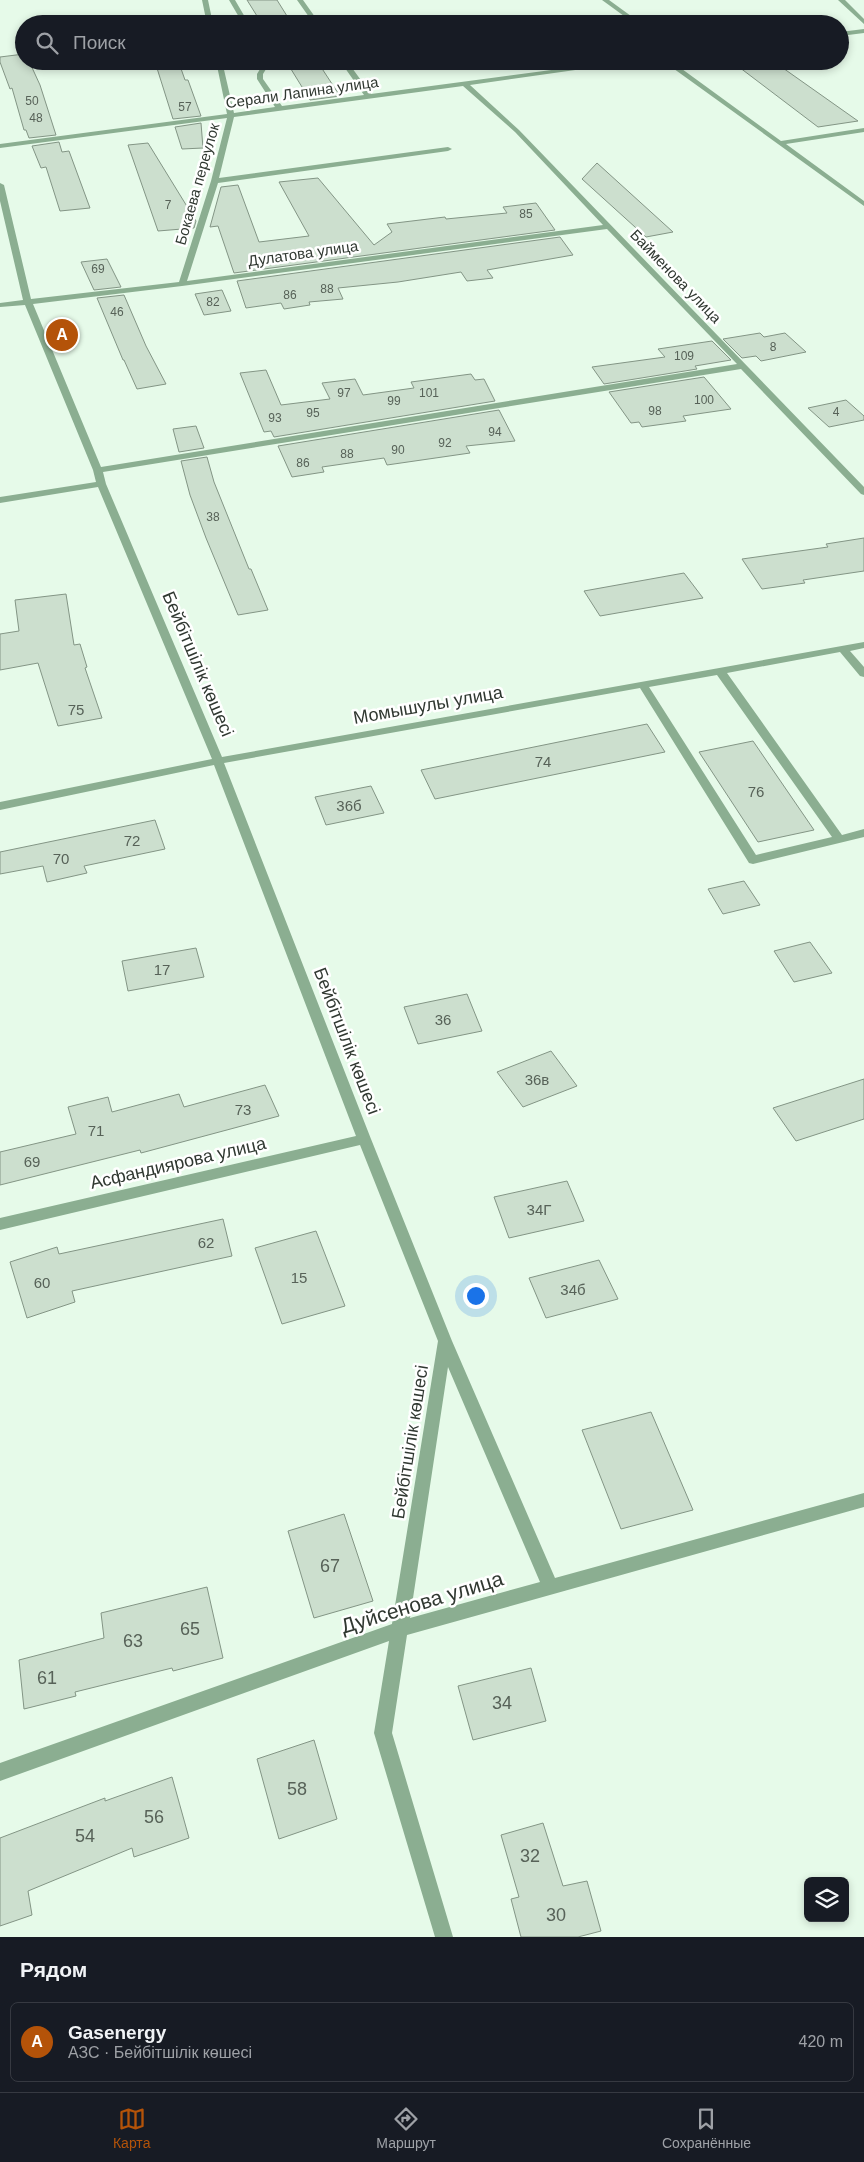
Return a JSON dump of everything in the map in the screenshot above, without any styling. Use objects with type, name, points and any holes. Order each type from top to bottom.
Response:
[{"type":"street","points":[[205,0],[208,15]]},
{"type":"street","points":[[232,0],[241,15]]},
{"type":"street","points":[[300,0],[311,15]]},
{"type":"street","points":[[605,0],[626,15]]},
{"type":"street","points":[[841,0],[864,22]]},
{"type":"street","points":[[849,33],[864,31]]},
{"type":"street","name":"Бокаева переулок","points":[[182,284],[215,181],[231,115],[221,70]]},
{"type":"street","points":[[262,70],[260,79],[280,109]]},
{"type":"street","points":[[350,70],[369,97]]},
{"type":"street","name":"Серали Лапина улица","points":[[0,146],[569,70]]},
{"type":"street","points":[[679,70],[864,204]]},
{"type":"street","name":"Байменова улица","points":[[465,84],[517,131],[864,492]]},
{"type":"street","points":[[780,143],[864,130]]},
{"type":"street","points":[[215,181],[448,149]]},
{"type":"street","name":"Бейбітшілік көшесі","points":[[0,185],[28,302],[98,470],[101,484],[218,761],[445,1341],[383,1733],[444,1937]]},
{"type":"street","name":"Дулатова улица","points":[[0,305],[182,284],[609,226]]},
{"type":"street","points":[[98,470],[743,366]]},
{"type":"street","points":[[0,500],[101,484]]},
{"type":"street","name":"Момышулы улица","points":[[0,806],[218,761],[864,645]]},
{"type":"street","points":[[843,649],[864,674]]},
{"type":"street","points":[[720,671],[839,839]]},
{"type":"street","points":[[643,685],[753,860],[864,833]]},
{"type":"street","name":"Асфандиярова улица","points":[[0,1224],[364,1138]]},
{"type":"street","points":[[445,1341],[550,1587]]},
{"type":"street","name":"Дуйсенова улица","points":[[0,1772],[400,1629],[864,1500]]},
{"type":"building","points":[[247,0],[277,0],[286,15],[256,15]]},
{"type":"building","points":[[15,55],[15,70],[33,70],[40,85],[56,135],[29,138],[26,130],[24,130],[12,88],[10,89],[0,57]]},
{"type":"building","points":[[158,70],[181,70],[185,80],[188,80],[201,116],[173,119]]},
{"type":"building","points":[[292,70],[323,70],[340,96],[310,100]]},
{"type":"building","points":[[743,70],[786,70],[858,121],[818,127]]},
{"type":"building","points":[[201,123],[203,148],[182,149],[175,127]]},
{"type":"building","points":[[59,142],[62,152],[69,151],[90,208],[60,211],[46,167],[41,168],[32,146]]},
{"type":"building","points":[[148,143],[196,221],[194,228],[158,231],[128,145]]},
{"type":"building","points":[[597,163],[673,232],[646,237],[582,179]]},
{"type":"building","points":[[318,178],[374,245],[392,232],[387,224],[445,217],[446,219],[507,213],[503,207],[536,203],[555,230],[234,273],[218,226],[210,227],[221,187],[238,185],[259,242],[309,236],[279,182]]},
{"type":"building","points":[[560,237],[573,255],[487,270],[493,278],[467,281],[461,272],[398,282],[338,288],[343,299],[309,302],[310,305],[284,309],[281,303],[246,308],[237,281]]},
{"type":"building","points":[[107,259],[121,287],[94,290],[81,262]]},
{"type":"building","points":[[222,290],[231,311],[204,315],[195,294]]},
{"type":"building","points":[[124,295],[146,346],[166,384],[137,389],[123,360],[97,298]]},
{"type":"building","points":[[760,333],[764,337],[785,333],[806,352],[761,361],[756,356],[742,358],[723,339]]},
{"type":"building","points":[[712,341],[731,360],[695,366],[697,369],[604,384],[592,367],[665,357],[658,349]]},
{"type":"building","points":[[266,370],[281,405],[330,399],[322,383],[355,379],[363,395],[414,388],[411,382],[471,374],[475,380],[484,379],[495,401],[274,437],[271,431],[264,432],[240,373]]},
{"type":"building","points":[[704,377],[731,409],[683,416],[686,421],[642,427],[639,422],[631,423],[609,392]]},
{"type":"building","points":[[846,400],[864,416],[864,420],[829,427],[808,408]]},
{"type":"building","points":[[499,410],[515,441],[466,446],[470,453],[387,465],[384,458],[322,467],[324,472],[292,477],[278,446]]},
{"type":"building","points":[[196,426],[204,448],[179,452],[173,429]]},
{"type":"building","points":[[207,457],[214,482],[249,569],[251,569],[268,610],[238,615],[206,538],[190,495],[181,461]]},
{"type":"building","points":[[864,538],[864,571],[803,580],[805,583],[762,589],[742,559],[828,547],[826,544]]},
{"type":"building","points":[[684,573],[703,598],[600,616],[584,591]]},
{"type":"building","points":[[66,594],[74,645],[80,644],[87,667],[85,668],[102,718],[58,726],[38,663],[0,670],[0,634],[19,631],[15,600]]},
{"type":"building","points":[[647,724],[665,752],[435,799],[421,770]]},
{"type":"building","points":[[753,741],[814,830],[758,842],[699,752]]},
{"type":"building","points":[[371,786],[384,813],[326,825],[315,797]]},
{"type":"building","points":[[155,820],[165,849],[84,866],[87,873],[47,882],[43,866],[0,874],[0,852]]},
{"type":"building","points":[[744,881],[760,905],[723,914],[708,889]]},
{"type":"building","points":[[810,942],[832,973],[794,982],[774,951]]},
{"type":"building","points":[[196,948],[204,977],[128,991],[122,961]]},
{"type":"building","points":[[467,994],[482,1031],[418,1044],[404,1007]]},
{"type":"building","points":[[551,1051],[577,1086],[523,1107],[497,1072]]},
{"type":"building","points":[[864,1079],[864,1119],[796,1141],[773,1108]]},
{"type":"building","points":[[265,1085],[279,1116],[141,1153],[140,1150],[0,1185],[0,1152],[76,1134],[68,1107],[108,1097],[112,1112],[179,1094],[184,1107]]},
{"type":"building","points":[[567,1181],[584,1221],[509,1238],[494,1197]]},
{"type":"building","points":[[223,1219],[232,1256],[72,1291],[75,1302],[27,1318],[10,1262],[57,1247],[59,1254]]},
{"type":"building","points":[[316,1231],[345,1306],[282,1324],[255,1248]]},
{"type":"building","points":[[599,1260],[618,1299],[546,1318],[529,1278]]},
{"type":"building","points":[[651,1412],[693,1510],[621,1529],[582,1430]]},
{"type":"building","points":[[344,1514],[373,1601],[314,1618],[288,1531]]},
{"type":"building","points":[[207,1587],[223,1658],[173,1671],[172,1668],[75,1692],[76,1696],[24,1709],[19,1660],[104,1638],[101,1613]]},
{"type":"building","points":[[531,1668],[546,1721],[473,1740],[458,1686]]},
{"type":"building","points":[[314,1740],[337,1819],[279,1839],[257,1759]]},
{"type":"building","points":[[172,1777],[189,1838],[134,1857],[132,1848],[28,1891],[32,1915],[0,1926],[0,1838],[105,1798],[105,1801]]},
{"type":"building","points":[[543,1823],[563,1886],[587,1881],[601,1931],[578,1937],[521,1937],[511,1899],[519,1897],[501,1835]]},
{"type":"place","name":"Gasenergy","points":[[62,335]]}]
